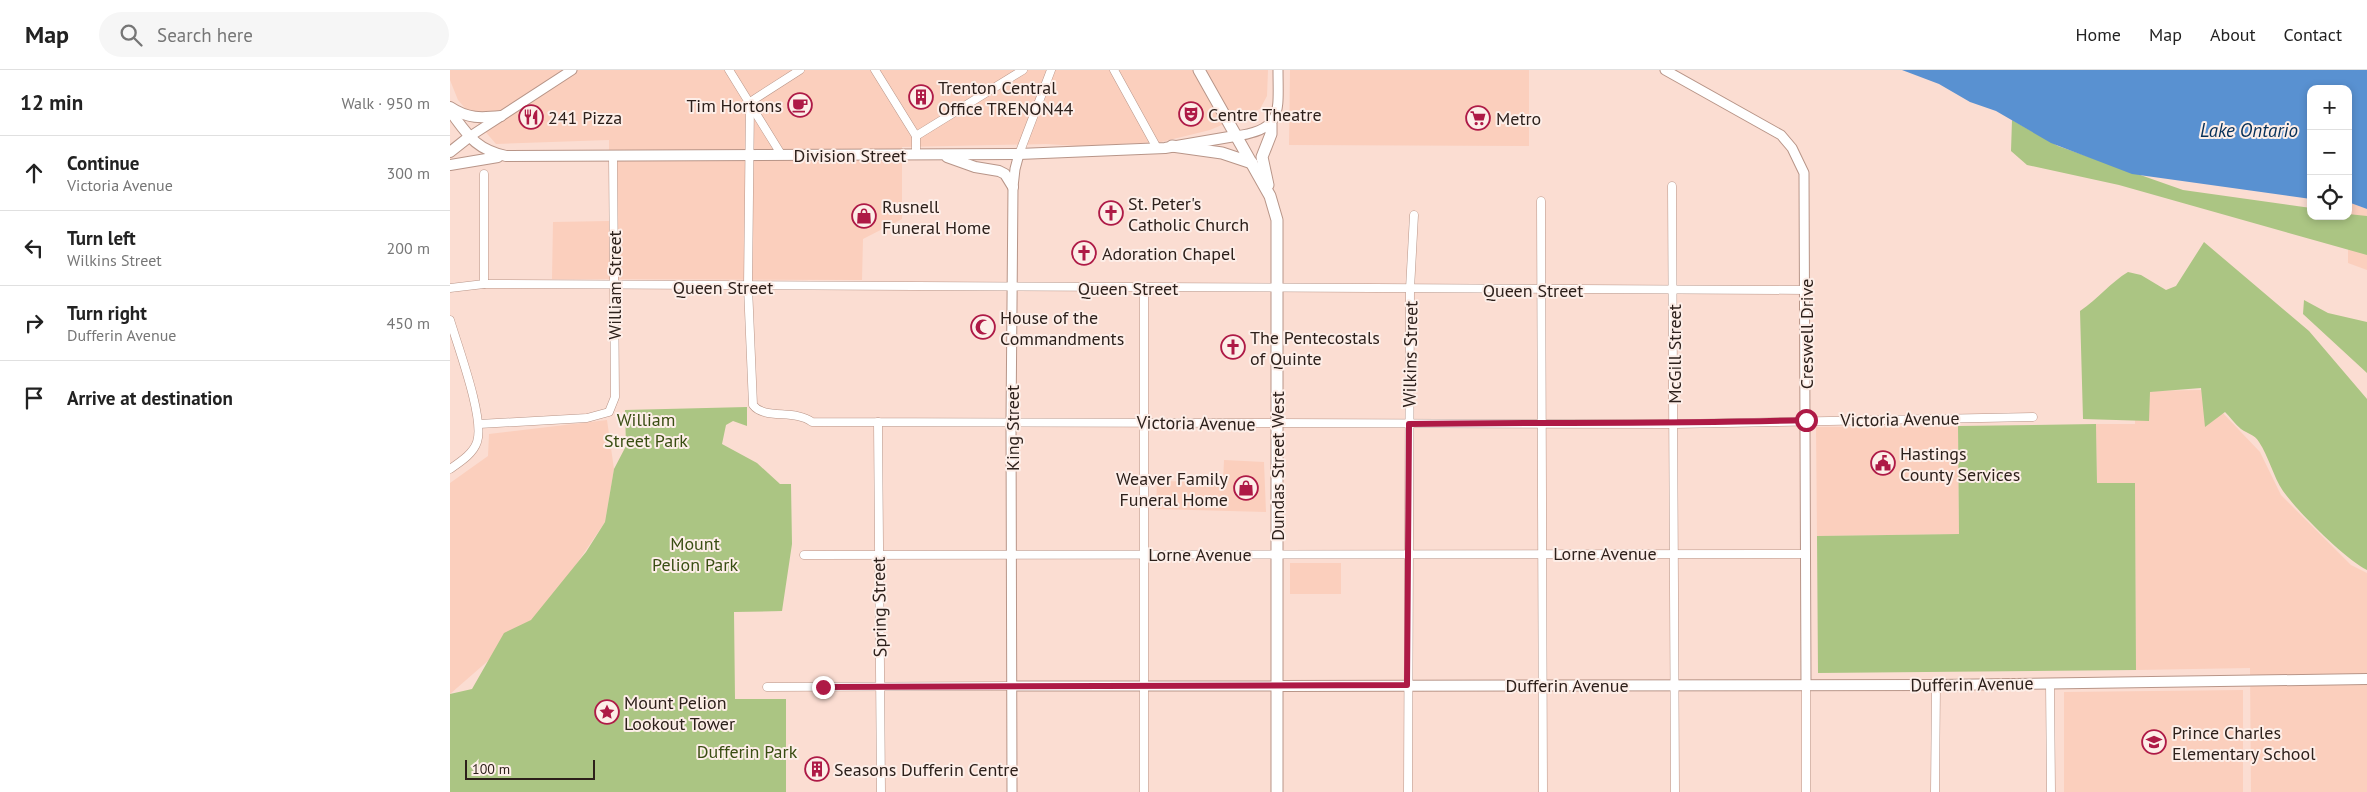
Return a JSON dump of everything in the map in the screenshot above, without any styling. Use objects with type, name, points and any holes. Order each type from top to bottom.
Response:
[{"type":"main road","name":"Dundas Street West","points":[[1199,70],[1270,196],[1277,220],[1277,792]]},
{"type":"main road","points":[[450,107],[469,117],[501,116]]},
{"type":"main road","points":[[450,111],[469,137],[450,152]]},
{"type":"main road","points":[[1270,196],[1262,157],[1271,134],[1271,124]]},
{"type":"main road","name":"Division Street","points":[[469,137],[482,148],[506,156],[613,156],[1020,154],[1157,148],[1235,136]]},
{"type":"main road","points":[[1172,146],[1222,153],[1252,163]]},
{"type":"main road","points":[[939,155],[975,168],[999,171],[1005,174],[1013,187]]},
{"type":"main road","points":[[450,165],[506,156]]},
{"type":"main road","name":"Dufferin Avenue","points":[[1276,686],[1936,685],[2367,679]]},
{"type":"street","points":[[469,137],[572,70]]},
{"type":"street","points":[[729,70],[781,154]]},
{"type":"street","points":[[750,102],[800,70]]},
{"type":"street","points":[[874,70],[916,136],[916,155]]},
{"type":"street","points":[[916,136],[1023,70]]},
{"type":"street","name":"King Street","points":[[1012,792],[1011,422],[1013,187],[1014,169],[1051,70]]},
{"type":"street","points":[[1114,70],[1157,148]]},
{"type":"street","points":[[1235,136],[1252,134],[1271,124],[1278,112],[1278,70]]},
{"type":"street","name":"Creswell Drive","points":[[1665,70],[1781,135],[1792,148],[1804,173],[1806,290],[1806,792]]},
{"type":"street","points":[[748,287],[750,102]]},
{"type":"street","name":"William Street","points":[[479,424],[587,418],[609,412],[614,397],[613,156]]},
{"type":"street","points":[[484,174],[484,284]]},
{"type":"street","name":"McGill Street","points":[[1672,186],[1676,685],[1675,792]]},
{"type":"street","points":[[1541,201],[1543,792]]},
{"type":"street","name":"Wilkins Street","points":[[1408,792],[1410,289],[1414,215]]},
{"type":"street","name":"Queen Street","points":[[450,288],[484,284],[748,287],[1806,290]]},
{"type":"street","name":"Victoria Avenue","points":[[748,287],[753,405],[761,412],[804,416],[812,422],[1276,424],[1541,422],[1674,424],[2033,417]]},
{"type":"street","points":[[1144,288],[1144,792]]},
{"type":"street","points":[[450,320],[479,424],[476,444],[470,453],[450,469]]},
{"type":"street","name":"Spring Street","points":[[878,422],[881,792]]},
{"type":"street","name":"Lorne Avenue","points":[[804,554],[1806,554]]},
{"type":"street","points":[[2050,683],[2051,792]]},
{"type":"street","points":[[1935,792],[1936,685]]},
{"type":"street","name":"Dufferin Avenue","points":[[767,687],[1276,686]]},
{"type":"shaded area","points":[[450,70],[1268,70],[1267,96],[1260,109],[1210,130],[1161,142],[1078,146],[1046,144],[902,147],[902,219],[863,239],[862,280],[552,279],[553,222],[609,221],[609,140],[496,144],[458,100],[450,80]]},
{"type":"shaded area","points":[[1290,70],[1529,70],[1529,146],[1289,145]]},
{"type":"shaded area","points":[[2352,203],[2367,209],[2367,270],[2348,263],[2348,220],[2352,220]]},
{"type":"shaded area","points":[[2201,390],[2260,452],[2281,495],[2351,565],[2367,573],[2367,792],[2251,792],[2250,668],[2136,670],[2135,483],[2097,483],[2096,424],[2135,424],[2135,391]]},
{"type":"shaded area","points":[[607,420],[614,469],[605,522],[544,612],[450,694],[450,483],[488,456],[489,434]]},
{"type":"shaded area","points":[[1958,426],[1959,534],[1817,536],[1816,427]]},
{"type":"shaded area","points":[[1224,460],[1264,462],[1266,512],[1156,509],[1157,481],[1223,482]]},
{"type":"shaded area","points":[[1290,563],[1341,563],[1341,594],[1290,594]]},
{"type":"shaded area","name":"Prince Charles Elementary School","points":[[2243,690],[2243,792],[2064,792],[2064,692]]},
{"type":"green space","points":[[2012,120],[2058,146],[2183,190],[2307,207],[2307,220],[2352,220],[2352,214],[2367,216],[2367,255],[2119,185],[2027,165],[2011,151]]},
{"type":"green space","points":[[2204,242],[2309,331],[2367,399],[2367,570],[2335,546],[2290,500],[2283,491],[2255,437],[2241,429],[2225,412],[2205,427],[2201,388],[2150,392],[2149,421],[2083,419],[2080,311],[2128,272],[2141,275],[2166,290],[2176,286]]},
{"type":"green space","points":[[2304,300],[2328,313],[2367,322],[2367,373],[2303,314]]},
{"type":"green space","name":"Mount Pelion Park","points":[[747,407],[747,426],[733,421],[726,425],[722,444],[757,463],[780,484],[791,484],[792,544],[782,611],[734,612],[735,699],[786,699],[786,792],[450,792],[450,694],[472,689],[504,633],[531,620],[586,552],[605,522],[614,469],[626,446],[625,410]]},
{"type":"green space","points":[[2096,424],[2097,483],[2135,483],[2136,670],[1818,673],[1817,536],[1959,534],[1958,426]]},
{"type":"water","name":"Lake Ontario","points":[[1902,70],[2367,70],[2367,209],[2352,203],[2352,85],[2307,85],[2307,198],[2132,174],[2051,143],[1996,111],[1970,102],[1939,84]]},
{"type":"place","name":"Trenton Central Office TRENON44","points":[[921,97]]},
{"type":"place","name":"Tim Hortons","points":[[800,105]]},
{"type":"place","name":"Centre Theatre","points":[[1191,114]]},
{"type":"place","name":"241 Pizza","points":[[531,117]]},
{"type":"place","name":"Metro","points":[[1478,118]]},
{"type":"place","name":"St. Peter's Catholic Church","points":[[1111,213]]},
{"type":"place","name":"Rusnell Funeral Home","points":[[864,216]]},
{"type":"place","name":"Adoration Chapel","points":[[1084,253]]},
{"type":"place","name":"House of the Commandments","points":[[983,327]]},
{"type":"place","name":"The Pentecostals of Quinte","points":[[1233,347]]},
{"type":"place","name":"Hastings County Services","points":[[1883,463]]},
{"type":"place","name":"Weaver Family Funeral Home","points":[[1246,488]]},
{"type":"place","name":"Mount Pelion Lookout Tower","points":[[607,712]]},
{"type":"place","name":"Prince Charles Elementary School","points":[[2154,742]]},
{"type":"place","name":"Seasons Dufferin Centre","points":[[817,769]]},
{"type":"route","points":[[823,687],[1407,685],[1410,553],[1409,424],[1541,422],[1674,424],[1806,420]]},
{"type":"park label","name":"William Street Park","points":[[646,429]]},
{"type":"park label","name":"Dufferin Park","points":[[747,751]]}]
